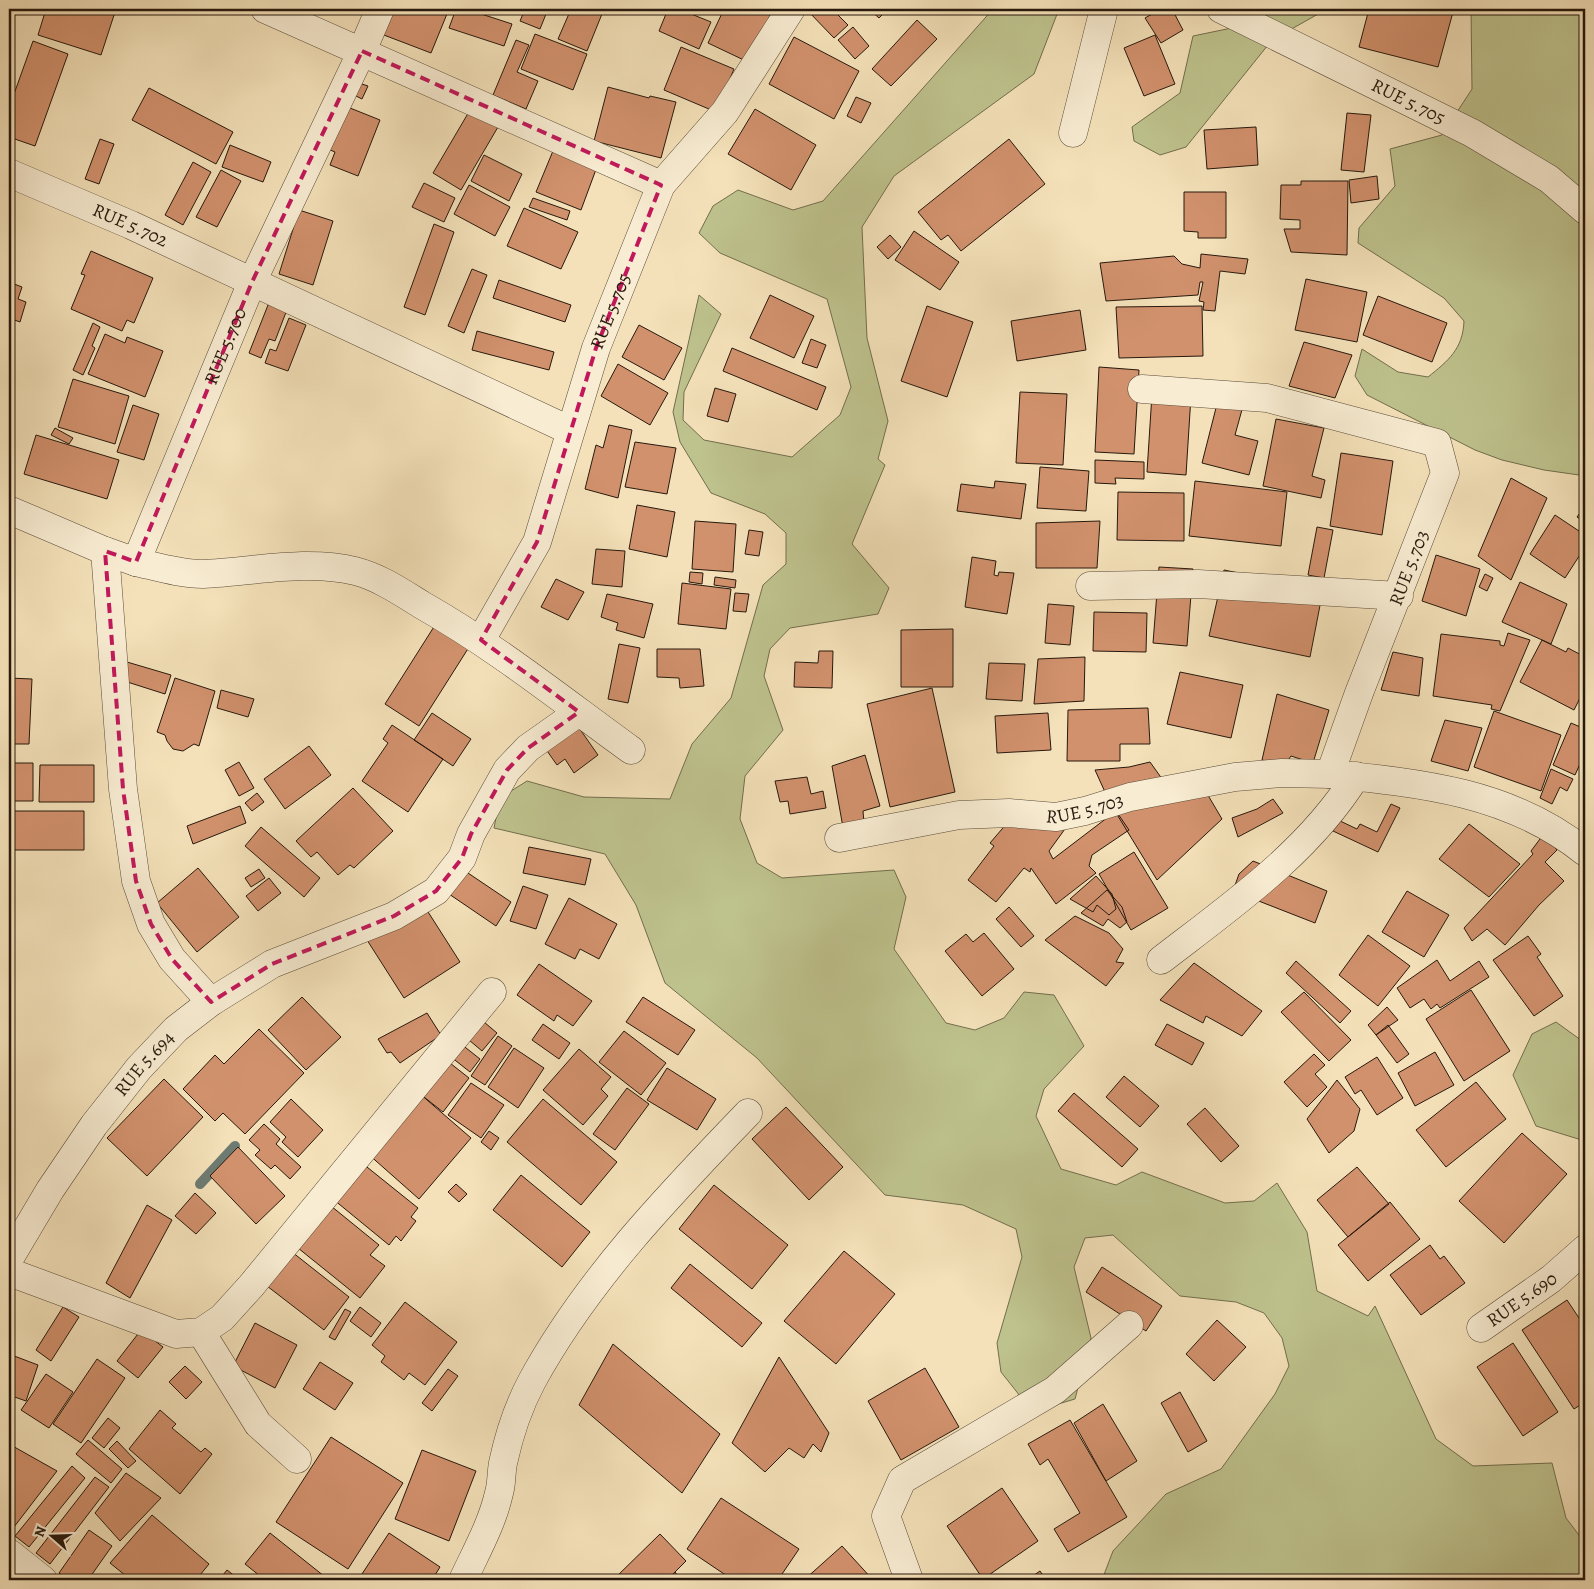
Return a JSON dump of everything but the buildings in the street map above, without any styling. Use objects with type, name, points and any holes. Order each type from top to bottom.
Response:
[{"type":"street","points":[[265,9],[661,185]]},
{"type":"street","name":"RUE 5.700","points":[[136,562],[252,282],[362,51],[380,9]]},
{"type":"street","name":"RUE 5.705","points":[[481,640],[537,542],[569,430],[596,348],[661,185],[725,112],[791,9]]},
{"type":"street","points":[[1073,133],[1104,9]]},
{"type":"street","name":"RUE 5.705","points":[[1221,9],[1472,132],[1549,179],[1585,210]]},
{"type":"street","name":"RUE 5.702","points":[[9,173],[131,225],[569,430]]},
{"type":"street","name":"RUE 5.703","points":[[1142,389],[1267,398],[1437,443],[1445,473],[1359,693],[1343,775]]},
{"type":"street","points":[[9,510],[105,551],[136,562],[172,570],[202,574],[279,567],[320,566],[355,571],[385,583],[481,640],[631,750]]},
{"type":"street","points":[[105,551],[123,789],[136,881],[151,924],[172,959],[211,1002]]},
{"type":"street","points":[[1090,586],[1198,584],[1398,596]]},
{"type":"street","name":"RUE 5.694","points":[[9,1259],[50,1190],[94,1125],[133,1075],[176,1029],[211,1002],[272,964],[394,916],[436,891],[462,858],[471,834],[507,770],[528,748],[579,712]]},
{"type":"street","name":"RUE 5.703","points":[[839,838],[959,814],[1009,812],[1056,817],[1130,797],[1235,777],[1282,773],[1343,775],[1407,781],[1477,796],[1544,825],[1585,852]]},
{"type":"street","points":[[1162,960],[1295,851],[1340,803],[1343,775]]},
{"type":"street","points":[[9,1272],[176,1334],[201,1332],[222,1318],[251,1286],[492,992]]},
{"type":"street","points":[[462,1580],[487,1529],[500,1493],[510,1432],[532,1382],[573,1317],[621,1252],[687,1176],[748,1113]]},
{"type":"street","name":"RUE 5.690","points":[[1481,1328],[1551,1279],[1585,1249]]},
{"type":"street","points":[[909,1580],[886,1516],[902,1480],[1055,1390],[1129,1325]]},
{"type":"street","points":[[201,1332],[258,1424],[297,1459]]},
{"type":"street","points":[[9,1554],[43,1580]]},
{"type":"highlighted area","points":[[362,51],[661,185],[596,348],[537,542],[481,640],[579,712],[528,748],[507,770],[471,834],[462,858],[436,891],[394,916],[272,964],[211,1002],[172,959],[151,924],[136,881],[123,789],[105,551],[136,562],[252,282]]},
{"type":"green space","points":[[993,9],[1059,9],[1034,74],[894,176],[862,227],[867,338],[888,421],[878,459],[885,465],[852,544],[889,588],[878,614],[790,628],[770,649],[764,676],[783,730],[745,776],[740,819],[757,863],[782,878],[894,870],[906,897],[894,949],[946,1023],[975,1030],[1004,1018],[1024,992],[1054,995],[1084,1046],[1044,1089],[1036,1116],[1061,1169],[1116,1185],[1142,1172],[1225,1203],[1254,1201],[1277,1183],[1307,1232],[1317,1291],[1368,1316],[1375,1306],[1436,1439],[1473,1466],[1552,1463],[1566,1518],[1585,1543],[1585,1580],[1102,1580],[1113,1551],[1166,1494],[1221,1469],[1275,1394],[1289,1366],[1282,1338],[1264,1313],[1236,1302],[1180,1296],[1113,1235],[1085,1238],[1074,1267],[1091,1338],[1075,1399],[1048,1407],[1020,1396],[1001,1372],[997,1343],[1022,1257],[1016,1229],[963,1205],[885,1195],[757,1058],[665,983],[636,905],[605,854],[494,828],[500,798],[527,781],[584,797],[670,799],[692,744],[731,698],[763,585],[786,564],[786,533],[765,514],[711,493],[680,442],[673,412],[699,295],[721,314],[684,392],[683,420],[704,440],[792,457],[840,415],[851,387],[827,299],[720,253],[699,233],[713,206],[738,190],[793,210],[823,201]]},
{"type":"green space","points":[[1278,9],[1327,9],[1272,40],[1186,147],[1160,155],[1134,141],[1132,127],[1180,93],[1193,36],[1251,24]]},
{"type":"green space","points":[[1471,9],[1585,9],[1585,472],[1579,475],[1544,470],[1502,460],[1475,450],[1367,395],[1355,376],[1362,349],[1398,372],[1428,377],[1448,360],[1461,339],[1464,321],[1444,298],[1358,243],[1359,228],[1395,186],[1390,149],[1442,135],[1472,89]]},
{"type":"green space","points":[[1556,1022],[1585,1043],[1585,1141],[1536,1126],[1513,1075],[1532,1034]]},
{"type":"waterway","points":[[200,1184],[235,1146]]}]
